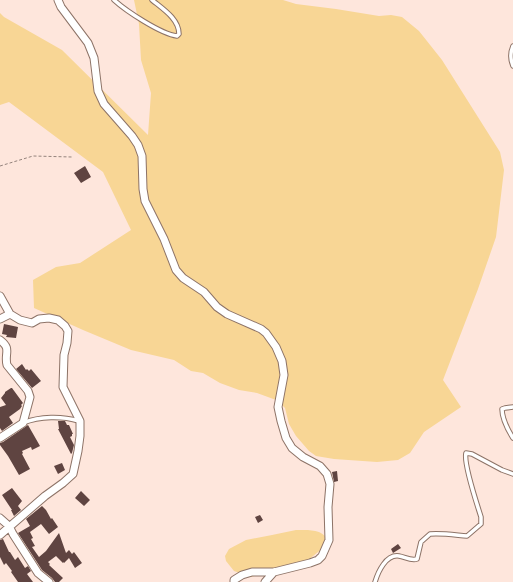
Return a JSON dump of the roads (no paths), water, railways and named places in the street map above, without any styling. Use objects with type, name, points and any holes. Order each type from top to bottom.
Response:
[{"type":"street","points":[[58,0],[61,7],[88,43],[94,58],[98,91],[104,104],[138,145],[142,156],[143,190],[146,201],[164,239],[176,270],[183,278],[204,292],[217,307],[227,314],[261,329],[266,333],[276,347],[282,361],[284,374],[278,407],[286,438],[292,448],[303,457],[320,466],[328,474],[330,484],[328,507],[329,540],[322,556],[318,560],[310,563],[274,572],[252,572],[242,575],[234,580],[234,582]]},
{"type":"street","points":[[0,296],[10,314],[20,320],[32,323],[40,319],[49,318],[58,320],[65,326],[68,331],[64,355],[63,387],[80,421],[80,436],[73,474],[44,496],[0,535]]},
{"type":"street","points":[[0,319],[10,314]]},
{"type":"street","points":[[0,340],[7,348],[7,365],[28,391],[30,397],[23,423],[0,438]]},
{"type":"street","points":[[0,518],[9,526],[38,573],[49,582]]},
{"type":"street","points":[[265,582],[274,572]]},
{"type":"lane","points":[[114,0],[154,27],[177,36],[179,34],[178,27],[172,18],[152,0]]},
{"type":"lane","points":[[513,46],[510,54],[510,60],[513,66]]},
{"type":"lane","points":[[513,407],[502,410],[505,423],[513,438]]},
{"type":"lane","points":[[23,423],[30,420],[57,418],[67,418],[80,421]]},
{"type":"lane","points":[[375,582],[382,566],[392,556],[396,555],[414,560],[417,559],[421,542],[430,534],[438,533],[467,536],[481,524],[481,517],[467,466],[466,453],[472,454],[502,470],[513,474]]}]
